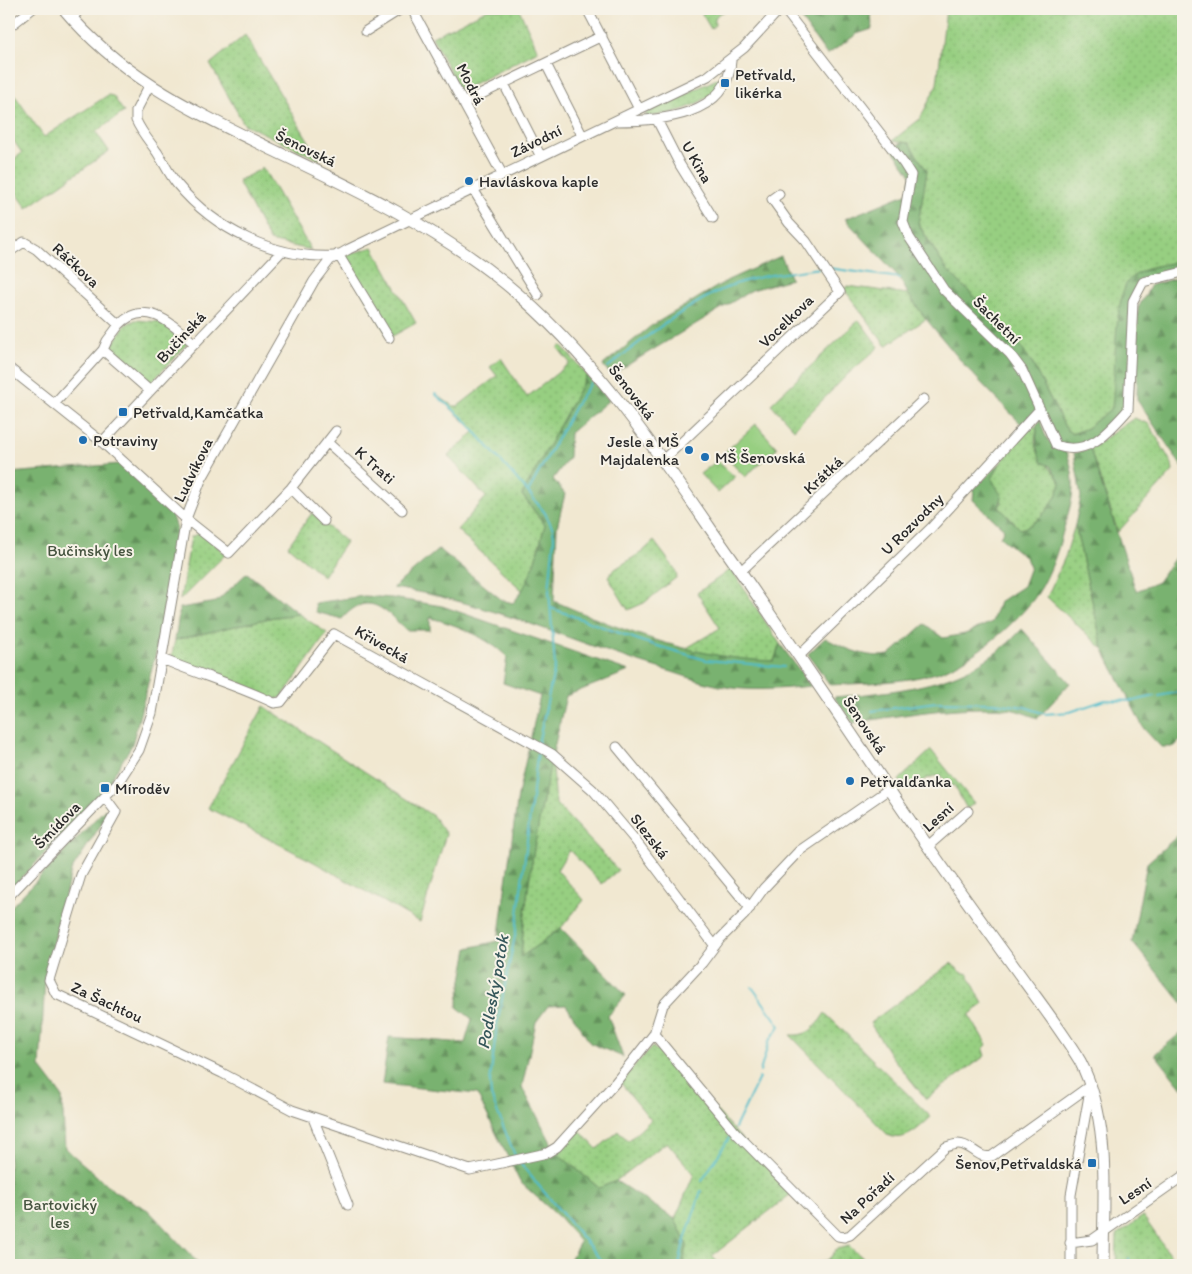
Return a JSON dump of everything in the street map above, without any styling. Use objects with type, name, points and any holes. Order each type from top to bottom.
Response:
[{"type":"main road","name":"Šenovská","points":[[64,9],[105,51],[149,86],[208,118],[411,218],[483,266],[558,332],[598,375],[663,460],[741,571],[928,846],[1063,1034],[1082,1065],[1091,1085],[1100,1117],[1103,1149],[1103,1265]]},
{"type":"street","points":[[9,27],[32,9]]},
{"type":"street","points":[[72,18],[80,9]]},
{"type":"street","points":[[366,31],[401,9]]},
{"type":"street","name":"Modrá","points":[[412,9],[502,174]]},
{"type":"street","points":[[587,9],[639,109]]},
{"type":"street","name":"Závodní","points":[[411,218],[708,76],[731,60],[780,9]]},
{"type":"street","name":"Šachetní","points":[[784,9],[911,175],[903,222],[909,238],[929,271],[944,290],[1010,354],[1022,370],[1048,431],[1056,445],[1069,450],[1085,447],[1105,434],[1128,410],[1133,301],[1143,282],[1183,272]]},
{"type":"street","points":[[463,103],[602,36]]},
{"type":"street","name":"Závodní","points":[[613,121],[657,120],[684,114],[707,102],[725,83],[731,60]]},
{"type":"street","points":[[546,64],[582,135]]},
{"type":"street","points":[[504,84],[540,155]]},
{"type":"street","points":[[149,86],[136,111],[136,120],[178,185],[199,207],[228,227],[281,252],[309,256],[336,255],[389,338]]},
{"type":"street","name":"U Kina","points":[[657,120],[680,165],[713,218]]},
{"type":"street","points":[[473,189],[538,295]]},
{"type":"street","name":"Vocelkova","points":[[663,460],[840,292],[824,266],[772,199],[779,194]]},
{"type":"street","name":"Ludvíkova","points":[[105,797],[127,770],[141,743],[152,713],[186,519],[201,480],[314,281],[336,255],[411,218]]},
{"type":"street","name":"Ráčkova","points":[[9,252],[24,242],[36,248],[118,325]]},
{"type":"street","name":"Bučinská","points":[[102,442],[281,252]]},
{"type":"street","points":[[54,404],[103,350],[118,325],[130,316],[148,314],[165,318],[195,344]]},
{"type":"street","points":[[103,350],[150,391]]},
{"type":"street","points":[[10,370],[102,442],[186,519],[229,553],[291,488],[336,431]]},
{"type":"street","name":"Krátká","points":[[741,571],[924,399]]},
{"type":"street","name":"U Rozvodny","points":[[799,656],[931,528],[1040,409]]},
{"type":"street","name":"K Trati","points":[[327,442],[402,510]]},
{"type":"street","points":[[291,488],[324,521]]},
{"type":"street","name":"Křivecká","points":[[162,659],[201,675],[234,684],[274,703],[281,702],[334,634],[552,754]]},
{"type":"street","name":"Slezská","points":[[616,747],[750,908]]},
{"type":"street","name":"Slezská","points":[[552,754],[593,790],[635,840],[715,946]]},
{"type":"street","points":[[654,1034],[663,1005],[750,908],[764,888],[799,851],[889,789]]},
{"type":"street","name":"Šmídova","points":[[9,896],[105,797]]},
{"type":"street","name":"Za Šachtou","points":[[105,797],[116,812],[81,875],[50,980],[56,994],[313,1118],[388,1141],[470,1170],[509,1163],[547,1153],[557,1147],[615,1083],[654,1034]]},
{"type":"street","name":"Lesní","points":[[928,846],[968,811]]},
{"type":"street","name":"Na Pořadí","points":[[654,1034],[736,1133],[838,1236],[844,1237],[850,1235],[946,1147],[959,1144],[968,1146],[981,1156],[992,1156],[1091,1085]]},
{"type":"street","points":[[1071,1265],[1071,1195],[1091,1085]]},
{"type":"street","points":[[313,1118],[348,1205]]},
{"type":"street","name":"Lesní","points":[[1070,1243],[1092,1240],[1103,1230],[1183,1176]]},
{"type":"green space","points":[[488,9],[519,9],[538,51],[460,91],[432,37]]},
{"type":"green space","points":[[699,9],[730,9],[718,14],[714,19],[715,25],[711,29]]},
{"type":"green space","points":[[794,9],[871,9],[872,29],[857,34],[827,55]]},
{"type":"green space","points":[[946,9],[1183,9],[1183,261],[1150,267],[1131,278],[1112,408],[1087,428],[1072,434],[1066,429],[1032,363],[1014,336],[946,269],[918,223],[927,171],[909,143],[892,141],[920,119],[937,84]]},
{"type":"green space","points":[[245,35],[320,160],[244,124],[210,64]]},
{"type":"green space","points":[[723,76],[723,80],[716,89],[699,103],[679,111],[646,117],[646,113]]},
{"type":"green space","points":[[9,87],[44,137],[108,95],[113,96],[124,112],[96,132],[109,151],[27,208],[9,182],[9,163],[22,153],[9,134]]},
{"type":"green space","points":[[902,142],[909,143],[927,171],[918,224],[946,269],[1014,336],[1032,363],[1066,429],[1072,434],[1087,428],[1112,408],[1118,317],[1121,299],[1126,286],[1132,277],[1144,270],[1183,261],[1183,272],[1143,282],[1133,301],[1128,410],[1085,447],[1056,445],[1040,409],[1024,427],[966,367],[926,319],[908,294],[900,278],[845,219],[908,193],[911,175],[892,149]]},
{"type":"green space","points":[[263,168],[311,250],[270,241],[238,181]]},
{"type":"green space","points":[[373,247],[416,323],[389,338],[343,256]]},
{"type":"green space","points":[[781,256],[791,279],[752,290],[611,375],[603,365],[651,326],[728,280]]},
{"type":"green space","points":[[1183,276],[1183,468],[1137,400],[1138,308],[1151,285]]},
{"type":"green space","points":[[847,286],[908,294],[926,319],[886,346],[844,289]]},
{"type":"green space","points":[[135,320],[162,322],[187,344],[149,385],[110,348],[125,325]]},
{"type":"green space","points":[[859,320],[879,347],[848,374],[794,429],[771,404]]},
{"type":"green space","points":[[561,345],[587,375],[522,495],[545,525],[532,572],[523,591],[457,530],[486,497],[448,456],[475,431],[435,394],[453,406],[458,406],[497,376],[490,367],[501,358],[527,397],[570,363],[558,348]]},
{"type":"green space","points":[[587,375],[609,400],[570,433],[569,457],[553,479],[565,494],[557,527],[554,601],[662,642],[717,655],[774,661],[780,644],[811,686],[754,689],[714,685],[637,661],[499,613],[429,594],[393,588],[439,549],[502,600],[513,603],[529,576],[545,525],[522,495]]},
{"type":"green space","points":[[1134,418],[1149,424],[1172,464],[1173,471],[1118,532],[1090,449]]},
{"type":"green space","points":[[1040,419],[1049,441],[1067,453],[1073,476],[1073,486],[1071,504],[1057,551],[1047,578],[1033,600],[1013,622],[989,643],[949,668],[910,679],[830,685],[808,654],[825,638],[864,654],[889,655],[925,624],[943,638],[965,634],[992,622],[999,602],[1023,586],[1030,567],[1026,558],[1000,537],[1004,529],[973,500],[974,489],[1000,463],[992,479],[1002,497],[999,507],[1020,529],[1034,523],[1046,511],[1056,497],[1061,483],[1050,466],[1041,462],[1036,445],[1036,426]]},
{"type":"green space","points":[[756,424],[777,448],[745,477],[723,454]]},
{"type":"green space","points":[[1032,426],[1037,428],[1035,441],[1038,453],[1061,483],[1051,504],[1040,518],[1027,527],[1020,529],[999,507],[1002,502],[992,479],[1000,463]]},
{"type":"green space","points":[[1090,449],[1136,591],[1158,582],[1183,546],[1183,738],[1174,747],[1161,747],[1144,729],[1103,649],[1075,525],[1081,497],[1074,453]]},
{"type":"green space","points":[[717,461],[735,477],[718,493],[700,474]]},
{"type":"green space","name":"Bučinský les","points":[[120,464],[171,513],[177,532],[157,649],[132,745],[102,794],[9,891],[9,473]]},
{"type":"green space","points":[[312,513],[346,542],[323,576],[288,546]]},
{"type":"green space","points":[[1075,525],[1103,649],[1047,597],[1065,557]]},
{"type":"green space","points":[[201,532],[226,554],[180,600],[191,537]]},
{"type":"green space","points":[[654,541],[675,569],[677,577],[644,603],[628,610],[608,577],[615,569],[642,552]]},
{"type":"green space","points":[[731,569],[780,644],[774,661],[739,660],[685,649],[720,628],[697,593]]},
{"type":"green space","points":[[247,573],[299,614],[274,617],[175,640],[180,608],[216,602]]},
{"type":"green space","points":[[364,596],[392,598],[442,606],[629,671],[566,696],[533,858],[521,957],[561,928],[626,995],[608,1016],[623,1057],[590,1043],[566,1005],[548,1006],[536,1022],[522,1087],[556,1152],[599,1188],[616,1181],[675,1219],[687,1245],[683,1265],[567,1265],[580,1242],[560,1218],[520,1182],[477,1094],[382,1084],[389,1037],[465,1043],[472,1019],[457,1007],[468,948],[498,941],[518,795],[540,696],[503,683],[507,657],[500,650],[481,638],[450,624],[430,618],[430,630],[406,630],[383,610],[368,604],[360,605],[351,610],[342,619],[316,612],[315,603]]},
{"type":"green space","points":[[299,614],[327,633],[282,697],[274,700],[235,681],[204,673],[171,660],[175,640],[274,617]]},
{"type":"green space","points":[[1022,629],[1070,683],[1038,718],[1008,709],[969,708],[930,711],[853,723],[834,697],[911,688],[959,674],[1002,648]]},
{"type":"green space","points":[[264,706],[433,816],[446,834],[420,922],[312,861],[208,808]]},
{"type":"green space","points":[[931,750],[974,803],[967,809],[954,785],[951,786],[941,776],[934,776],[904,788],[899,780]]},
{"type":"green space","points":[[552,756],[556,804],[618,870],[602,884],[569,850],[557,870],[584,900],[561,928],[521,957],[533,856]]},
{"type":"green space","name":"Bartovický les","points":[[105,809],[106,817],[71,871],[45,979],[40,1067],[62,1096],[65,1148],[115,1192],[148,1210],[200,1265],[9,1265],[9,909]]},
{"type":"green space","points":[[1183,831],[1183,1004],[1132,942],[1147,863]]},
{"type":"green space","points":[[951,963],[961,972],[968,974],[983,1004],[969,1015],[987,1045],[983,1049],[985,1056],[926,1099],[892,1057],[870,1023]]},
{"type":"green space","points":[[825,1013],[931,1117],[906,1136],[894,1137],[888,1135],[790,1035],[802,1034],[811,1030]]},
{"type":"green space","points":[[1183,1031],[1183,1089],[1155,1054]]},
{"type":"green space","points":[[652,1047],[671,1060],[791,1194],[712,1256],[720,1265],[683,1265],[687,1245],[675,1219],[694,1174],[667,1142],[616,1181],[599,1188],[556,1152],[579,1130],[597,1149],[619,1131],[628,1141],[651,1120],[620,1082]]},
{"type":"green space","points":[[1143,1216],[1177,1265],[1116,1265],[1117,1235]]},
{"type":"green space","points":[[849,1246],[871,1265],[814,1265],[829,1259],[837,1249]]},
{"type":"waterway","name":"Podleský potok","points":[[608,367],[666,322],[697,302],[730,286],[775,274],[821,268]]},
{"type":"waterway","name":"Podleský potok","points":[[828,268],[900,278]]},
{"type":"waterway","name":"Podleský potok","points":[[538,744],[555,666],[549,591],[554,538],[553,529],[545,513],[528,492],[578,401],[591,383]]},
{"type":"waterway","points":[[435,394],[464,419],[528,492]]},
{"type":"waterway","points":[[551,608],[644,642],[706,660],[784,667]]},
{"type":"waterway","points":[[1159,696],[1183,691]]},
{"type":"waterway","points":[[872,711],[936,702],[995,703],[1025,707],[1045,714],[1070,712],[1105,700],[1133,701],[1155,696]]},
{"type":"waterway","name":"Podleský potok","points":[[516,1158],[491,1096],[490,1082],[497,1024],[516,931],[538,749]]},
{"type":"waterway","points":[[752,987],[780,1026],[769,1041],[760,1072]]},
{"type":"waterway","points":[[735,1128],[759,1078]]},
{"type":"waterway","points":[[702,1181],[731,1135]]},
{"type":"waterway","name":"Podleský potok","points":[[519,1162],[605,1265]]},
{"type":"waterway","points":[[679,1265],[683,1246],[701,1191]]},
{"type":"waterway","points":[[1129,1258],[1129,1265]]},
{"type":"place","name":"Petřvald, likérka","points":[[725,83]]},
{"type":"place","name":"Havláskova kaple","points":[[469,181]]},
{"type":"place","name":"Petřvald,Kamčatka","points":[[123,412]]},
{"type":"place","name":"Potraviny","points":[[83,440]]},
{"type":"place","name":"Jesle a MŠ Majdalenka","points":[[689,450]]},
{"type":"place","name":"MŠ Šenovská","points":[[705,457]]},
{"type":"place","name":"Petřvalďanka","points":[[850,781]]},
{"type":"place","name":"Míroděv","points":[[105,788]]},
{"type":"place","name":"Šenov,Petřvaldská","points":[[1092,1163]]}]
